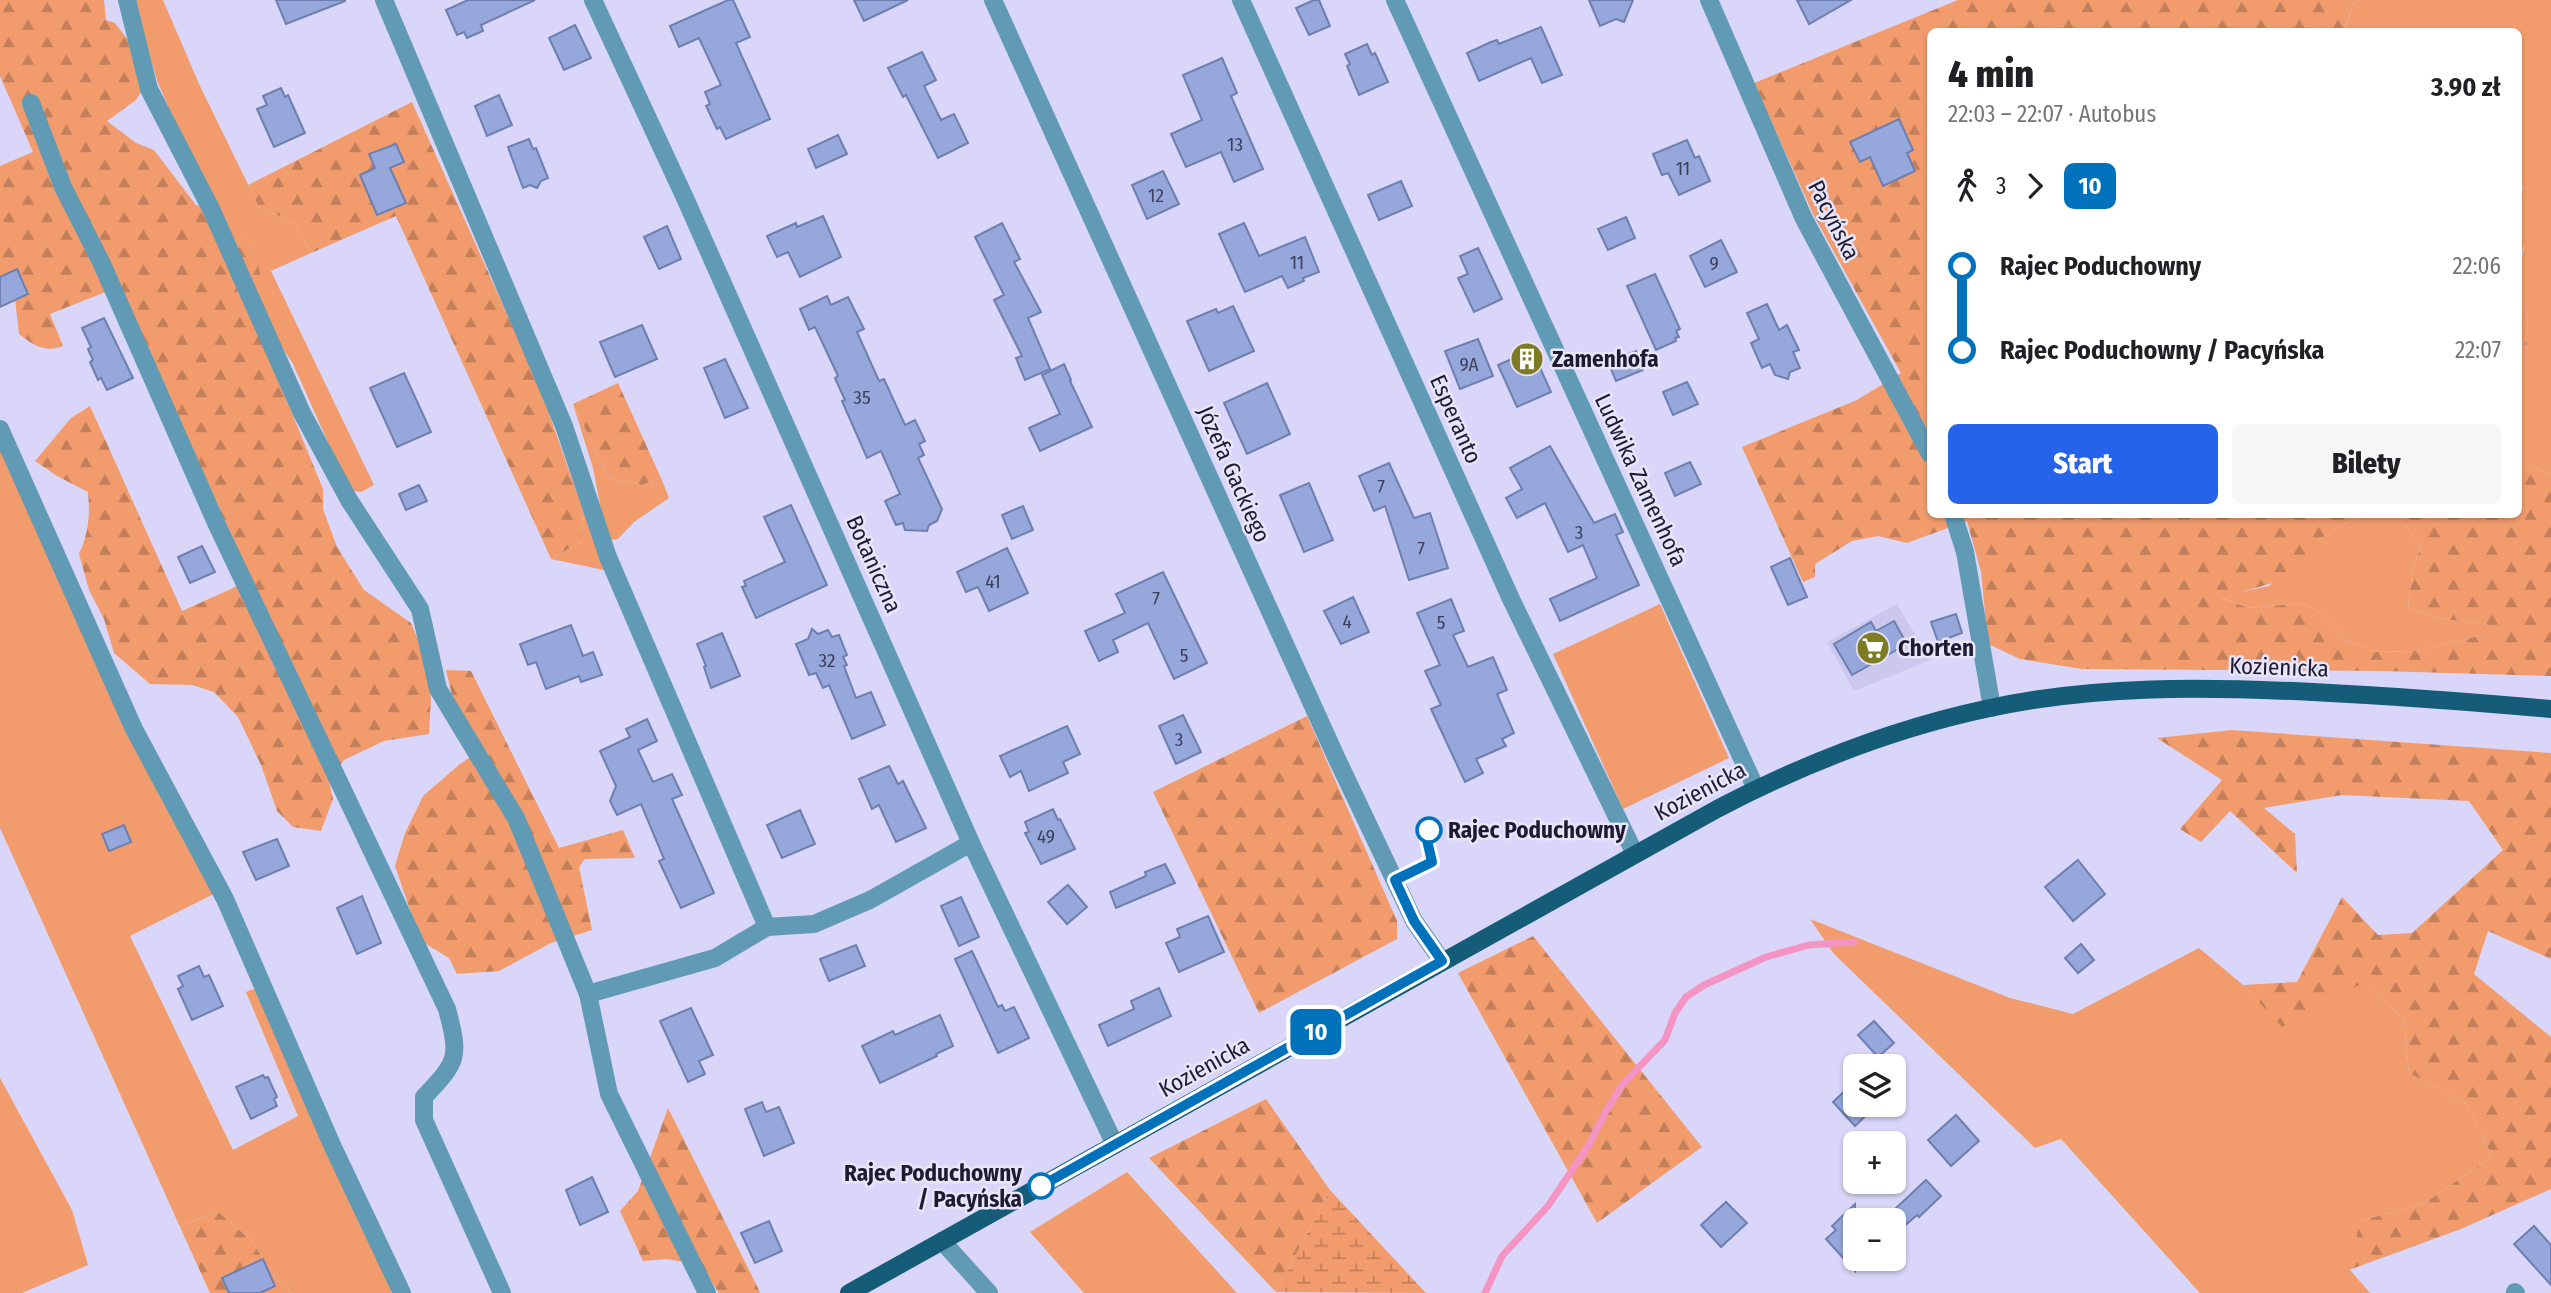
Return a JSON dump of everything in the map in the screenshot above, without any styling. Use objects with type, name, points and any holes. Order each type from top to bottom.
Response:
[{"type":"main road","name":"Kozienicka","points":[[849,1293],[1635,854],[1756,789],[1826,758],[1880,739],[1992,708],[2109,692],[2155,689],[2248,689],[2551,709]]},
{"type":"street","points":[[127,0],[149,89],[211,209],[302,413],[349,500],[420,609],[438,689],[516,818],[589,994],[609,1094],[707,1293]]},
{"type":"street","points":[[384,0],[564,426],[608,557],[767,927]]},
{"type":"street","name":"Botaniczna","points":[[593,0],[685,198],[971,843],[1115,1145]]},
{"type":"street","name":"Józefa Gackiego","points":[[993,0],[1337,759],[1414,921],[1442,961]]},
{"type":"street","name":"Esperanto","points":[[1241,0],[1511,599],[1635,854]]},
{"type":"street","name":"Ludwika Zamenhofa","points":[[1395,0],[1756,789]]},
{"type":"street","name":"Pacyńska","points":[[1709,0],[1804,219],[1927,448]]},
{"type":"street","points":[[31,103],[64,187],[102,264],[217,525],[447,1009],[456,1044],[449,1070],[424,1097],[425,1120],[502,1293]]},
{"type":"street","points":[[0,429],[134,729],[225,899],[332,1145],[402,1293]]},
{"type":"street","points":[[1954,518],[1965,552],[1992,708]]},
{"type":"street","points":[[589,994],[715,958],[767,927],[814,924],[870,900],[971,843]]},
{"type":"street","points":[[942,1241],[989,1293]]},
{"type":"shaded area","points":[[1897,604],[1930,660],[1854,691],[1827,642]]},
{"type":"green space","points":[[0,0],[104,0],[106,20],[115,23],[131,44],[141,92],[136,100],[107,121],[136,143],[154,150],[196,205],[225,211],[245,235],[258,263],[282,389],[323,489],[323,509],[337,547],[364,590],[411,623],[424,654],[431,698],[429,734],[384,741],[344,760],[329,781],[333,799],[321,831],[293,827],[277,811],[261,765],[238,717],[214,692],[192,685],[150,684],[114,653],[104,619],[89,590],[79,554],[88,523],[88,492],[35,461],[71,418],[90,406],[182,611],[233,588],[250,577],[122,292],[103,293],[50,314],[63,346],[50,349],[34,344],[19,334],[15,299],[0,295],[0,166],[33,152],[0,76]]},
{"type":"green space","points":[[133,0],[163,0],[199,84],[259,207],[295,223],[311,253],[271,271],[374,485],[361,492],[354,491],[339,467],[293,364],[269,327],[257,262],[245,235],[215,209],[158,83]]},
{"type":"green space","points":[[1958,0],[2359,0],[2353,4],[2345,28],[1927,28],[1927,518],[2354,518],[2319,540],[2307,573],[2221,598],[2249,608],[2303,603],[2323,615],[2347,641],[2376,652],[2415,651],[2479,636],[2489,625],[2436,618],[2408,607],[2413,567],[2421,547],[2401,518],[2522,518],[2522,454],[2532,466],[2551,476],[2551,676],[2381,671],[2082,669],[2020,659],[1988,644],[1981,572],[1967,521],[1907,543],[1878,536],[1852,541],[1815,564],[1815,577],[1803,582],[1742,447],[1857,400],[1901,373],[1814,216],[1754,83]]},
{"type":"green space","points":[[2359,0],[2551,0],[2551,476],[2532,466],[2522,454],[2522,358],[2526,356],[2528,316],[2522,299],[2522,28],[2345,28],[2353,4]]},
{"type":"green space","points":[[412,102],[540,388],[584,513],[581,542],[551,559],[396,216],[311,253],[295,223],[259,207],[248,185]]},
{"type":"green space","points":[[2522,185],[2525,219],[2522,251]]},
{"type":"green space","points":[[2522,299],[2528,316],[2526,356],[2522,358]]},
{"type":"green space","points":[[618,383],[661,478],[642,485],[609,478],[573,404]]},
{"type":"green space","points":[[573,404],[609,478],[642,485],[661,478],[669,498],[634,522],[618,539],[610,540],[593,468]]},
{"type":"green space","points":[[0,445],[84,635],[214,894],[130,936],[233,1150],[298,1116],[246,992],[256,988],[393,1286],[391,1293],[292,1293],[282,1286],[250,1239],[217,1211],[180,1227],[0,828]]},
{"type":"green space","points":[[584,513],[604,570],[551,559],[581,542]]},
{"type":"green space","points":[[2354,518],[2401,518],[2421,547],[2413,567],[2408,607],[2436,618],[2490,625],[2479,636],[2415,651],[2376,652],[2347,641],[2323,615],[2303,603],[2249,608],[2219,597],[2269,586],[2319,540]]},
{"type":"green space","points":[[1660,604],[1729,758],[1623,809],[1553,654]]},
{"type":"green space","points":[[446,670],[471,671],[559,848],[623,830],[635,858],[585,859],[579,867],[592,930],[551,943],[499,971],[457,974],[449,958],[426,944],[414,922],[395,866],[405,833],[423,796],[482,749],[453,700]]},
{"type":"green space","points":[[1307,716],[1397,921],[1397,939],[1259,1013],[1153,792]]},
{"type":"green space","points":[[2232,730],[2551,753],[2551,959],[2488,931],[2474,974],[2551,1037],[2551,1189],[2461,1229],[2349,1270],[2360,1221],[2425,1203],[2492,1156],[2467,1104],[2409,1073],[2404,1019],[2363,983],[2282,1027],[2243,985],[2297,982],[2342,897],[2378,935],[2412,933],[2503,850],[2469,801],[2342,795],[2264,808],[2295,834],[2297,873],[2230,811],[2201,842],[2180,829],[2222,780],[2157,738]]},
{"type":"green space","points":[[1810,919],[2010,998],[2073,1014],[2199,948],[2243,985],[2282,1026],[2362,982],[2404,1019],[2409,1073],[2467,1104],[2492,1156],[2425,1203],[2360,1221],[2350,1270],[2370,1293],[2200,1293],[2061,1139],[2035,1148],[1834,954]]},
{"type":"green space","points":[[1533,936],[1702,1147],[1597,1223],[1458,973]]},
{"type":"green space","points":[[0,1078],[72,1210],[88,1265],[22,1293],[0,1293]]},
{"type":"green space","points":[[1266,1099],[1330,1190],[1276,1292],[1149,1158]]},
{"type":"green space","points":[[668,1108],[759,1293],[719,1293],[700,1265],[667,1259],[643,1261],[620,1211],[638,1191]]},
{"type":"green space","points":[[1127,1172],[1237,1293],[1084,1293],[1030,1232]]},
{"type":"green space","points":[[1330,1190],[1426,1293],[1276,1292]]},
{"type":"green space","points":[[217,1211],[250,1239],[282,1286],[292,1293],[210,1293],[180,1227]]},
{"type":"building","points":[[276,0],[345,0],[345,1],[286,24]]},
{"type":"building","points":[[468,0],[535,0],[481,25],[483,31],[467,38],[464,32],[457,35],[446,10]]},
{"type":"building","points":[[733,0],[750,37],[736,43],[770,119],[726,139],[720,127],[717,129],[706,106],[710,104],[705,92],[721,85],[699,38],[679,47],[670,26]]},
{"type":"building","points":[[854,0],[908,0],[864,21]]},
{"type":"building","points":[[1319,0],[1330,26],[1309,35],[1296,8]]},
{"type":"building","points":[[1589,0],[1633,0],[1624,22],[1616,19],[1600,26]]},
{"type":"building","points":[[1797,0],[1851,0],[1809,24]]},
{"type":"building","points":[[575,25],[591,58],[564,70],[549,38]]},
{"type":"building","points":[[1541,27],[1562,75],[1542,83],[1531,58],[1479,81],[1467,53],[1491,42],[1497,40],[1499,44]]},
{"type":"building","points":[[1367,44],[1372,55],[1375,53],[1388,82],[1359,95],[1345,54]]},
{"type":"building","points":[[922,52],[936,80],[924,86],[941,120],[954,114],[968,143],[938,158],[906,95],[903,97],[888,68]]},
{"type":"building","points":[[1222,58],[1237,93],[1231,96],[1263,169],[1234,182],[1221,152],[1186,167],[1171,134],[1202,120],[1183,75]]},
{"type":"building","points":[[281,88],[285,97],[288,95],[305,133],[274,147],[257,109],[267,105],[263,96]]},
{"type":"building","points":[[499,95],[512,125],[487,136],[475,106]]},
{"type":"building","points":[[1899,119],[1913,150],[1907,153],[1915,171],[1883,186],[1870,157],[1860,162],[1850,142]]},
{"type":"building","points":[[838,135],[847,154],[816,168],[808,149]]},
{"type":"building","points":[[529,139],[533,149],[536,148],[548,178],[541,181],[537,188],[530,185],[523,188],[508,147]]},
{"type":"building","points":[[1687,140],[1695,158],[1699,156],[1710,181],[1679,195],[1668,173],[1662,175],[1653,154]]},
{"type":"building","points":[[396,144],[404,162],[390,168],[406,203],[377,215],[360,175],[375,168],[369,154]]},
{"type":"building","points":[[1163,171],[1179,204],[1147,219],[1132,185]]},
{"type":"building","points":[[1401,181],[1412,206],[1379,220],[1368,195]]},
{"type":"building","points":[[823,216],[841,257],[800,277],[788,252],[777,257],[767,236],[796,223],[797,227]]},
{"type":"building","points":[[1626,217],[1635,238],[1608,250],[1598,229]]},
{"type":"building","points":[[1002,223],[1020,259],[1014,262],[1041,312],[1028,318],[1050,369],[1025,380],[1016,358],[1022,356],[994,300],[1004,295],[975,237]]},
{"type":"building","points":[[1244,223],[1259,256],[1305,237],[1319,272],[1288,288],[1282,276],[1245,292],[1219,234]]},
{"type":"building","points":[[667,226],[681,259],[659,269],[644,237]]},
{"type":"building","points":[[1721,240],[1737,272],[1705,287],[1690,256]]},
{"type":"building","points":[[1478,248],[1502,299],[1474,312],[1458,278],[1468,274],[1460,256]]},
{"type":"building","points":[[17,269],[28,294],[0,307],[0,277]]},
{"type":"building","points":[[1655,274],[1680,329],[1676,331],[1679,337],[1675,338],[1676,341],[1656,350],[1627,286]]},
{"type":"building","points":[[827,296],[831,305],[848,297],[864,329],[857,332],[879,381],[884,379],[905,425],[915,420],[925,441],[919,444],[924,455],[918,458],[942,509],[937,521],[929,525],[927,531],[905,530],[903,523],[896,525],[885,501],[900,494],[881,451],[867,458],[842,401],[845,400],[835,378],[838,376],[815,327],[809,330],[800,309]]},
{"type":"building","points":[[1767,304],[1779,330],[1787,325],[1799,350],[1793,352],[1800,368],[1790,372],[1788,379],[1775,375],[1770,364],[1762,368],[1751,343],[1759,339],[1747,313]]},
{"type":"building","points":[[1233,306],[1254,351],[1209,371],[1187,321],[1216,309],[1218,313]]},
{"type":"building","points":[[104,318],[133,378],[107,390],[101,378],[98,380],[90,362],[93,360],[88,349],[91,347],[82,328]]},
{"type":"building","points":[[642,325],[657,359],[615,377],[600,342]]},
{"type":"building","points":[[1478,339],[1493,376],[1460,389],[1445,351]]},
{"type":"building","points":[[1532,350],[1551,392],[1517,407],[1498,365]]},
{"type":"building","points":[[1636,351],[1643,370],[1616,381],[1608,362]]},
{"type":"building","points":[[725,359],[748,408],[725,418],[704,368]]},
{"type":"building","points":[[1064,364],[1092,427],[1040,451],[1029,428],[1060,414],[1042,375]]},
{"type":"building","points":[[404,373],[431,432],[397,447],[370,388]]},
{"type":"building","points":[[1687,382],[1698,404],[1673,415],[1663,392]]},
{"type":"building","points":[[1267,383],[1290,434],[1247,454],[1224,403]]},
{"type":"building","points":[[1550,446],[1594,523],[1615,514],[1623,532],[1616,535],[1639,585],[1560,621],[1550,599],[1597,578],[1583,545],[1568,552],[1545,503],[1517,518],[1506,498],[1522,489],[1510,468]]},
{"type":"building","points":[[1690,462],[1701,484],[1675,496],[1665,473]]},
{"type":"building","points":[[1389,463],[1414,518],[1430,513],[1448,568],[1409,580],[1385,506],[1374,511],[1359,476]]},
{"type":"building","points":[[1309,483],[1333,540],[1304,552],[1280,495]]},
{"type":"building","points":[[419,485],[427,501],[406,510],[399,494]]},
{"type":"building","points":[[791,505],[827,585],[756,618],[742,587],[746,586],[744,581],[785,562],[764,517]]},
{"type":"building","points":[[1023,506],[1033,530],[1012,539],[1002,515]]},
{"type":"building","points":[[202,546],[215,572],[190,583],[178,557]]},
{"type":"building","points":[[1007,548],[1028,593],[989,611],[978,587],[966,592],[957,572]]},
{"type":"building","points":[[1790,558],[1807,597],[1788,605],[1771,567]]},
{"type":"building","points":[[1163,572],[1207,663],[1174,679],[1148,623],[1113,640],[1118,652],[1099,661],[1085,631],[1125,613],[1116,594]]},
{"type":"building","points":[[1353,597],[1369,632],[1341,644],[1324,611]]},
{"type":"building","points":[[1451,599],[1464,631],[1453,635],[1468,667],[1493,657],[1507,690],[1497,694],[1514,733],[1502,739],[1506,746],[1476,759],[1483,773],[1465,782],[1431,709],[1441,705],[1425,671],[1440,665],[1417,613]]},
{"type":"building","points":[[1956,614],[1962,633],[1938,642],[1931,622]]},
{"type":"building","name":"Chorten","points":[[1894,621],[1907,644],[1852,675],[1834,644],[1871,622],[1876,631]]},
{"type":"building","points":[[571,625],[583,656],[593,652],[602,675],[581,682],[579,676],[546,689],[536,662],[528,665],[520,644]]},
{"type":"building","points":[[812,629],[818,634],[828,630],[832,637],[839,635],[847,655],[843,657],[847,665],[844,666],[856,698],[871,692],[885,725],[852,739],[829,685],[823,688],[816,673],[809,675],[796,644],[808,639]]},
{"type":"building","points":[[722,633],[740,676],[711,688],[697,644]]},
{"type":"building","points":[[1183,715],[1201,752],[1176,764],[1159,726]]},
{"type":"building","points":[[647,719],[657,741],[638,750],[653,782],[672,774],[682,795],[672,799],[714,893],[681,908],[659,861],[664,859],[641,804],[617,815],[610,801],[616,786],[600,751],[630,737],[626,729]]},
{"type":"building","points":[[1067,726],[1080,754],[1063,762],[1068,773],[1029,791],[1021,771],[1010,777],[1000,756]]},
{"type":"building","points":[[889,766],[898,784],[903,781],[926,828],[896,842],[879,805],[872,809],[859,779]]},
{"type":"building","points":[[1053,809],[1075,849],[1041,864],[1025,833],[1029,832],[1025,822]]},
{"type":"building","points":[[800,810],[815,844],[782,858],[767,825]]},
{"type":"building","points":[[124,825],[131,842],[109,851],[102,834]]},
{"type":"building","points":[[277,839],[289,866],[256,880],[243,852]]},
{"type":"building","points":[[2078,860],[2105,894],[2073,921],[2045,887]]},
{"type":"building","points":[[1165,864],[1175,883],[1116,908],[1110,892]]},
{"type":"building","points":[[1068,885],[1087,907],[1067,924],[1048,902]]},
{"type":"building","points":[[362,896],[381,943],[357,954],[337,908]]},
{"type":"building","points":[[961,897],[979,937],[959,946],[941,906]]},
{"type":"building","points":[[1208,916],[1224,952],[1179,972],[1166,943],[1180,937],[1177,929]]},
{"type":"building","points":[[2081,944],[2094,960],[2078,973],[2065,958]]},
{"type":"building","points":[[856,945],[865,966],[829,981],[820,959]]},
{"type":"building","points":[[972,951],[998,1007],[1002,1005],[1005,1011],[1014,1007],[1029,1038],[998,1053],[955,959]]},
{"type":"building","points":[[199,966],[204,977],[209,975],[223,1006],[192,1020],[178,989],[183,986],[178,976]]},
{"type":"building","points":[[1159,988],[1171,1016],[1108,1046],[1099,1025],[1134,1009],[1131,1001]]},
{"type":"building","points":[[691,1008],[713,1055],[699,1061],[705,1074],[688,1082],[660,1021]]},
{"type":"building","points":[[940,1015],[953,1046],[880,1083],[862,1046],[893,1031],[895,1035]]},
{"type":"building","points":[[1874,1021],[1894,1043],[1881,1054],[1875,1054],[1858,1035]]},
{"type":"building","points":[[263,1075],[268,1077],[277,1097],[274,1099],[277,1106],[251,1119],[236,1087]]},
{"type":"building","points":[[1843,1092],[1843,1113],[1833,1102]]},
{"type":"building","points":[[762,1102],[766,1112],[779,1107],[794,1143],[764,1156],[745,1109]]},
{"type":"building","points":[[1956,1115],[1979,1141],[1951,1166],[1928,1140]]},
{"type":"building","points":[[1847,1117],[1864,1117],[1855,1126]]},
{"type":"building","points":[[592,1177],[608,1212],[580,1225],[566,1190]]},
{"type":"building","points":[[1926,1180],[1941,1196],[1919,1217],[1917,1215],[1906,1225],[1906,1208],[1896,1208]]},
{"type":"building","points":[[1726,1202],[1747,1223],[1721,1247],[1701,1225]]},
{"type":"building","points":[[1843,1215],[1843,1258],[1826,1239],[1836,1230],[1832,1226]]},
{"type":"building","points":[[769,1221],[782,1251],[755,1263],[741,1233]]},
{"type":"building","points":[[2534,1226],[2551,1245],[2551,1285],[2514,1244]]},
{"type":"building","points":[[263,1259],[275,1286],[260,1293],[229,1293],[222,1278]]},
{"type":"waterway","points":[[1485,1293],[1502,1256],[1548,1206],[1589,1145],[1622,1085],[1665,1040],[1675,1013],[1686,997],[1704,985],[1766,957],[1809,945],[1855,942]]},
{"type":"bus line","name":"10","points":[[1041,1186],[1442,961],[1414,921],[1395,880],[1432,862],[1427,840],[1429,830]]},
{"type":"place","name":"Zamenhofa","points":[[1527,359]]},
{"type":"place","name":"Chorten","points":[[1873,648]]},
{"type":"place","name":"Rajec Poduchowny","points":[[1429,830]]},
{"type":"place","name":"Rajec Poduchowny / Pacyńska","points":[[1041,1186]]}]
